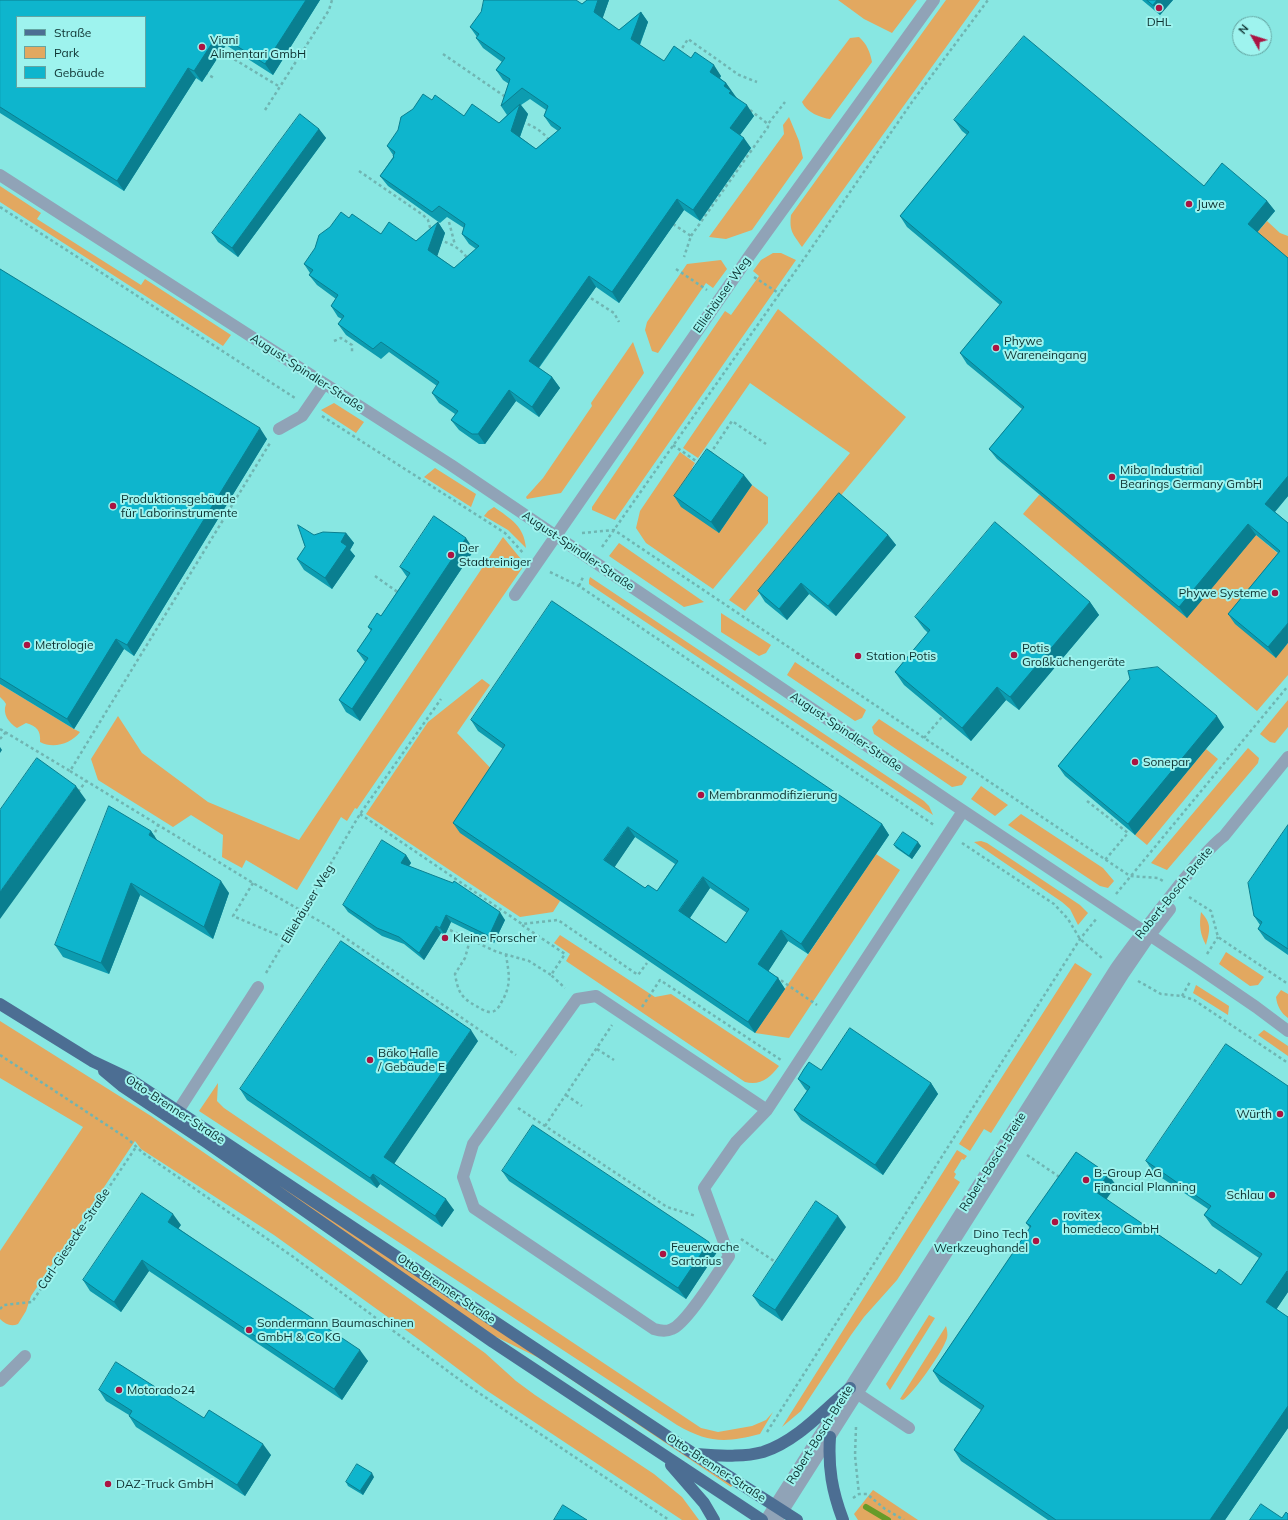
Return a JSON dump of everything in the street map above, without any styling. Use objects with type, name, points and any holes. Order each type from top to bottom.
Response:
[{"type":"main road","name":"Otto-Brenner-Straße","points":[[0,1004],[92,1061],[128,1078],[694,1454],[778,1512],[797,1520]]},
{"type":"main road","name":"Otto-Brenner-Straße","points":[[92,1061],[122,1086],[206,1142],[493,1342],[762,1520]]},
{"type":"main road","points":[[694,1454],[730,1456],[763,1452],[800,1432],[854,1391]]},
{"type":"main road","points":[[830,1437],[830,1473],[834,1492],[843,1520]]},
{"type":"main road","points":[[659,1452],[704,1503],[714,1520]]},
{"type":"street","name":"Elliehäuser Weg","points":[[515,595],[750,255],[934,0]]},
{"type":"street","name":"August-Spindler-Straße","points":[[0,175],[451,465],[963,811],[1147,933],[1256,1007],[1288,1031]]},
{"type":"street","points":[[279,429],[302,416],[324,384]]},
{"type":"street","name":"Robert-Bosch-Breite","points":[[778,1512],[1116,968],[1147,933],[1179,891],[1218,849],[1224,836],[1288,757]]},
{"type":"street","points":[[767,1110],[596,996],[577,999],[473,1144],[463,1177],[474,1208],[654,1329],[669,1331],[680,1325],[728,1256],[704,1188],[736,1142],[767,1110],[963,811]]},
{"type":"street","name":"Robert-Bosch-Breite","points":[[766,1520],[778,1512],[830,1437],[854,1391],[1015,1146],[1124,973],[1147,933]]},
{"type":"street","points":[[178,1111],[258,987]]},
{"type":"street","points":[[0,1381],[25,1356]]},
{"type":"street","points":[[854,1391],[909,1428]]},
{"type":"path","points":[[265,110],[329,10],[332,0]]},
{"type":"path","points":[[579,586],[592,561],[912,102],[988,0]]},
{"type":"path","points":[[677,56],[688,39],[739,74],[757,82]]},
{"type":"path","points":[[216,55],[220,49],[280,87]]},
{"type":"path","points":[[443,54],[507,98],[504,102]]},
{"type":"path","points":[[209,67],[205,73],[214,78]]},
{"type":"path","points":[[684,257],[691,236],[768,127],[768,124],[785,102]]},
{"type":"path","points":[[746,108],[768,124]]},
{"type":"path","points":[[519,121],[534,126],[540,130],[553,145]]},
{"type":"path","points":[[359,171],[423,215],[428,220],[430,226],[430,237]]},
{"type":"path","points":[[0,207],[505,534],[522,552],[552,573],[579,586],[1054,904],[1068,919],[1080,939]]},
{"type":"path","points":[[449,222],[455,245]]},
{"type":"path","points":[[673,224],[691,236]]},
{"type":"path","points":[[436,239],[455,245],[463,252],[472,264]]},
{"type":"path","points":[[583,292],[614,314],[619,322]]},
{"type":"path","points":[[334,341],[341,338],[352,345],[352,353]]},
{"type":"path","points":[[707,459],[732,421],[766,444]]},
{"type":"path","points":[[70,772],[279,429]]},
{"type":"path","points":[[673,445],[703,465]]},
{"type":"path","points":[[555,536],[614,530],[1130,876],[1158,878],[1211,911],[1218,937],[1288,984]]},
{"type":"path","points":[[375,576],[401,594]]},
{"type":"path","points":[[763,1452],[763,1438],[1080,939],[1130,876],[1288,686]]},
{"type":"path","name":"Elliehäuser Weg","points":[[258,987],[360,814],[441,699]]},
{"type":"path","points":[[924,738],[942,717]]},
{"type":"path","points":[[0,729],[253,883],[328,926],[530,1064]]},
{"type":"path","points":[[0,739],[6,732]]},
{"type":"path","points":[[78,794],[86,781]]},
{"type":"path","points":[[1087,801],[1128,833],[1105,860]]},
{"type":"path","points":[[360,814],[565,954],[551,975]]},
{"type":"path","points":[[152,839],[158,825]]},
{"type":"path","points":[[253,883],[233,916],[287,939]]},
{"type":"path","points":[[522,924],[558,920],[638,975],[647,963]]},
{"type":"path","points":[[450,930],[497,952],[529,961],[551,975],[577,999]]},
{"type":"path","points":[[470,940],[465,958],[455,974],[457,987],[467,1001],[488,1012],[498,1009],[506,995],[509,980],[506,955]]},
{"type":"path","points":[[1124,973],[1161,994],[1182,996],[1194,1000],[1288,1063]]},
{"type":"path","points":[[772,975],[830,1014]]},
{"type":"path","points":[[633,1021],[660,980],[794,1069]]},
{"type":"path","points":[[545,1126],[621,1012]]},
{"type":"path","points":[[597,1049],[614,1060]]},
{"type":"path","points":[[0,1055],[128,1139],[136,1147],[292,1256],[464,1383],[669,1520]]},
{"type":"path","points":[[566,1095],[582,1106]]},
{"type":"path","points":[[505,1100],[667,1207],[716,1222],[779,1265]]},
{"type":"path","points":[[1015,1146],[1063,1179]]},
{"type":"path","name":"Carl-Giesecke-Straße","points":[[0,1309],[4,1305],[32,1302],[136,1147]]},
{"type":"path","points":[[855,1456],[860,1494],[867,1494],[885,1510],[904,1520]]},
{"type":"shaded area","points":[[0,0],[1288,0],[1288,1520],[0,1520]]},
{"type":"green space","points":[[838,0],[917,0],[892,33],[864,19]]},
{"type":"green space","points":[[946,0],[980,0],[802,247],[792,232],[791,215]]},
{"type":"green space","points":[[859,37],[868,48],[872,62],[830,119],[810,112],[802,102],[850,38]]},
{"type":"green space","points":[[789,117],[799,141],[803,158],[752,230],[726,239],[709,237],[784,134],[783,125]]},
{"type":"green space","points":[[0,186],[41,213],[37,219],[141,285],[145,279],[231,335],[223,346],[0,202]]},
{"type":"green space","points":[[1267,221],[1280,233],[1288,236],[1288,262],[1255,235]]},
{"type":"green space","points":[[773,253],[781,253],[796,260],[615,520],[592,510],[592,507],[725,311],[731,315],[759,276],[753,271],[761,260]]},
{"type":"green space","points":[[721,260],[727,269],[713,288],[706,283],[658,353],[652,351],[645,330],[647,322],[687,264]]},
{"type":"green space","points":[[778,309],[906,417],[745,611],[729,600],[850,453],[750,383],[698,458],[683,448]]},
{"type":"green space","points":[[633,342],[644,373],[561,493],[527,499],[526,497],[543,478],[592,406],[591,403]]},
{"type":"green space","points":[[334,403],[364,422],[356,433],[321,410]]},
{"type":"green space","points":[[680,452],[695,463],[692,468],[703,476],[719,533],[752,485],[768,497],[768,523],[713,589],[646,543],[636,528],[640,511]]},
{"type":"green space","points":[[435,468],[476,494],[471,507],[424,477]]},
{"type":"green space","points":[[1039,495],[1256,535],[1288,562],[1275,658],[1288,643],[1288,675],[1257,711],[1023,514]]},
{"type":"green space","points":[[494,507],[516,524],[523,534],[526,548],[508,530],[484,516]]},
{"type":"green space","points":[[503,537],[525,564],[357,809],[355,808],[347,821],[341,817],[297,890],[246,860],[242,868],[222,857],[223,835],[191,815],[173,827],[98,780],[91,759],[118,716],[142,753],[208,802],[299,840]]},
{"type":"green space","points":[[619,543],[704,602],[684,607],[609,556]]},
{"type":"green space","points":[[590,577],[924,801],[929,806],[933,815],[589,584]]},
{"type":"green space","points":[[721,613],[771,645],[766,653],[759,656],[721,632]]},
{"type":"green space","points":[[795,662],[866,710],[862,718],[855,721],[787,675]]},
{"type":"green space","points":[[482,679],[490,685],[457,733],[499,777],[560,901],[553,912],[520,917],[366,814],[428,722]]},
{"type":"green space","points":[[0,684],[80,732],[72,740],[62,744],[50,745],[40,742],[40,735],[36,727],[26,723],[17,728],[11,724],[5,711],[6,704],[0,697]]},
{"type":"green space","points":[[1288,700],[1288,727],[1275,743],[1270,742],[1260,734]]},
{"type":"green space","points":[[879,719],[967,777],[962,785],[952,787],[874,734],[872,727]]},
{"type":"green space","points":[[1248,748],[1259,758],[1258,763],[1167,870],[1151,863]]},
{"type":"green space","points":[[1206,749],[1218,759],[1147,845],[1135,835]]},
{"type":"green space","points":[[981,786],[1008,805],[995,816],[971,799]]},
{"type":"green space","points":[[1021,814],[1103,868],[1114,881],[1108,888],[1100,886],[1008,825]]},
{"type":"green space","points":[[981,841],[987,843],[1080,905],[1088,913],[1078,925],[1070,909],[1062,902],[974,842]]},
{"type":"green space","points":[[876,854],[900,870],[789,1038],[755,1033]]},
{"type":"green space","points":[[1201,912],[1205,916],[1209,927],[1206,945],[1200,929]]},
{"type":"green space","points":[[560,935],[655,997],[671,994],[779,1066],[772,1074],[760,1082],[745,1082],[566,961],[570,954],[554,943]]},
{"type":"green space","points":[[1226,952],[1264,977],[1258,985],[1250,986],[1219,964]]},
{"type":"green space","points":[[1075,963],[1092,974],[991,1133],[984,1129],[970,1151],[959,1144]]},
{"type":"green space","points":[[1196,985],[1229,1006],[1228,1015],[1193,993]]},
{"type":"green space","points":[[1281,990],[1288,994],[1288,1018],[1283,1014],[1277,1003],[1276,997]]},
{"type":"green space","points":[[0,1021],[151,1116],[245,1181],[485,1353],[516,1381],[535,1395],[654,1474],[682,1497],[699,1520],[682,1520],[486,1390],[274,1235],[141,1149],[135,1141],[31,1296],[26,1311],[18,1324],[11,1325],[4,1322],[0,1319],[0,1251],[83,1127],[0,1078]]},
{"type":"green space","points":[[1264,1030],[1288,1046],[1288,1056],[1258,1035]]},
{"type":"green space","points":[[126,1079],[734,1483],[731,1487],[537,1357],[482,1330]]},
{"type":"green space","points":[[218,1083],[217,1101],[224,1108],[701,1428],[718,1432],[752,1426],[766,1420],[773,1412],[760,1434],[737,1439],[717,1440],[698,1435],[677,1425],[199,1111]]},
{"type":"green space","points":[[957,1150],[967,1156],[964,1160],[962,1159],[954,1172],[956,1174],[954,1178],[960,1182],[897,1280],[864,1317],[801,1411],[782,1427]]},
{"type":"green space","points":[[929,1315],[935,1318],[890,1390],[886,1384]]},
{"type":"green space","points":[[946,1326],[947,1338],[945,1344],[921,1381],[908,1396],[903,1400],[900,1399]]},
{"type":"green space","points":[[873,1490],[918,1520],[858,1520],[854,1514]]},
{"type":"building","points":[[0,0],[306,0],[265,64],[218,34],[194,71],[188,68],[117,181],[0,107]]},
{"type":"building","points":[[484,0],[576,0],[582,4],[587,0],[598,0],[594,12],[619,30],[641,12],[631,39],[664,61],[674,46],[691,58],[695,52],[714,65],[710,72],[726,83],[724,86],[731,91],[729,93],[747,105],[730,128],[744,138],[693,210],[677,199],[612,292],[589,276],[529,361],[552,377],[532,407],[509,390],[478,434],[472,434],[451,420],[458,411],[432,393],[439,382],[381,342],[373,349],[338,324],[344,316],[331,306],[338,295],[309,275],[313,270],[304,264],[315,248],[319,235],[330,227],[341,212],[349,218],[352,214],[381,234],[389,222],[416,241],[438,222],[428,250],[454,268],[479,246],[462,234],[465,224],[439,206],[432,212],[380,176],[394,157],[395,152],[387,146],[398,130],[401,117],[413,109],[423,94],[432,100],[435,95],[464,116],[472,104],[499,123],[520,104],[511,131],[536,149],[561,128],[544,116],[548,106],[522,88],[501,106],[510,79],[496,70],[505,58],[476,38],[479,34],[470,27],[481,12]]},
{"type":"building","points":[[1147,0],[1157,0],[1153,5]]},
{"type":"building","points":[[1024,36],[1204,186],[1222,163],[1267,201],[1248,224],[1288,258],[1288,476],[1265,504],[1288,523],[1288,623],[1268,647],[1228,614],[1280,551],[1248,524],[1179,607],[989,449],[1024,407],[960,353],[1002,302],[900,216],[969,132],[954,120]]},
{"type":"building","points":[[300,114],[319,129],[232,248],[212,233]]},
{"type":"building","name":"Produktionsgebäude für Laborinstrumente","points":[[0,269],[260,428],[127,645],[116,639],[67,719],[0,678]]},
{"type":"building","points":[[707,449],[744,475],[711,522],[674,496]]},
{"type":"building","points":[[839,493],[888,535],[828,606],[801,583],[779,609],[758,591]]},
{"type":"building","points":[[434,516],[466,538],[352,709],[339,700],[368,658],[357,651],[372,629],[368,627],[377,613],[381,616],[410,573],[400,567]]},
{"type":"building","points":[[995,522],[1090,602],[1010,697],[997,687],[962,728],[895,672],[930,630],[915,617]]},
{"type":"building","points":[[298,525],[314,535],[323,532],[346,533],[341,542],[347,546],[325,578],[297,559],[305,547]]},
{"type":"building","points":[[552,601],[882,824],[801,944],[781,930],[758,964],[778,978],[748,1022],[453,823],[505,745],[471,720]],"holes":[[[628,827],[678,861],[657,891],[648,885],[645,888],[604,860]],[[703,877],[749,909],[726,943],[679,911]]]},
{"type":"building","name":"Sonepar","points":[[1158,667],[1217,716],[1128,824],[1058,766],[1130,679],[1128,671]]},
{"type":"building","points":[[37,758],[76,786],[0,892],[0,810]]},
{"type":"building","points":[[109,806],[151,831],[149,835],[221,881],[204,927],[131,883],[101,963],[55,945]]},
{"type":"building","points":[[1288,825],[1288,949],[1258,929],[1262,922],[1254,916],[1248,883]]},
{"type":"building","points":[[903,832],[918,842],[909,856],[894,845]]},
{"type":"building","points":[[382,840],[406,855],[401,863],[453,883],[454,881],[500,912],[489,936],[446,915],[440,928],[436,926],[419,953],[399,937],[377,928],[343,905]]},
{"type":"building","name":"Bäko Halle / Gebäude E","points":[[341,941],[471,1030],[384,1157],[446,1199],[435,1216],[373,1174],[370,1178],[240,1089]]},
{"type":"building","points":[[850,1028],[931,1083],[875,1165],[794,1110],[810,1087],[798,1079],[804,1069],[809,1062],[821,1070]]},
{"type":"building","points":[[1226,1044],[1288,1086],[1288,1272],[1287,1271],[1266,1302],[1288,1317],[1288,1406],[1210,1520],[1056,1520],[954,1450],[984,1406],[933,1371],[1031,1226],[1026,1223],[1076,1152],[1108,1174],[1096,1192],[1216,1274],[1219,1269],[1241,1285],[1262,1254],[1204,1215],[1211,1206],[1146,1161]]},
{"type":"building","points":[[533,1125],[709,1242],[678,1288],[502,1171]]},
{"type":"building","points":[[142,1193],[173,1214],[168,1222],[360,1350],[334,1389],[142,1260],[114,1302],[83,1280]]},
{"type":"building","points":[[816,1201],[838,1216],[775,1310],[753,1296]]},
{"type":"building","points":[[116,1362],[204,1418],[209,1410],[263,1444],[237,1485],[129,1416],[132,1411],[99,1390]]},
{"type":"building","points":[[357,1464],[372,1473],[360,1491],[346,1482]]},
{"type":"building","points":[[1261,1504],[1282,1518],[1286,1512],[1288,1514],[1288,1520],[1250,1520]]},
{"type":"building","points":[[563,1505],[587,1520],[554,1520]]},
{"type":"waterway","points":[[866,1507],[888,1520]]},
{"type":"place","name":"DHL","points":[[1159,8]]},
{"type":"place","name":"Viani Alimentari GmbH","points":[[202,47]]},
{"type":"place","name":"Juwe","points":[[1189,204]]},
{"type":"place","name":"Phywe Wareneingang","points":[[996,348]]},
{"type":"place","name":"Miba Industrial Bearings Germany GmbH","points":[[1112,477]]},
{"type":"place","name":"Produktionsgebäude für Laborinstrumente","points":[[113,506]]},
{"type":"place","name":"Der Stadtreiniger","points":[[451,555]]},
{"type":"place","name":"Phywe Systeme","points":[[1275,593]]},
{"type":"place","name":"Metrologie","points":[[27,645]]},
{"type":"place","name":"Potis Großküchengeräte","points":[[1014,655]]},
{"type":"place","name":"Station Potis","points":[[858,656]]},
{"type":"place","name":"Sonepar","points":[[1135,762]]},
{"type":"place","name":"Membranmodifizierung","points":[[701,795]]},
{"type":"place","name":"Kleine Forscher","points":[[445,938]]},
{"type":"place","name":"Bäko Halle / Gebäude E","points":[[370,1060]]},
{"type":"place","name":"Würth","points":[[1280,1114]]},
{"type":"place","name":"B-Group AG Financial Planning","points":[[1086,1180]]},
{"type":"place","name":"Schlau","points":[[1272,1195]]},
{"type":"place","name":"rovitex homedeco GmbH","points":[[1055,1222]]},
{"type":"place","name":"Dino Tech Werkzeughandel","points":[[1036,1241]]},
{"type":"place","name":"Feuerwache Sartorius","points":[[663,1254]]},
{"type":"place","name":"Sondermann Baumaschinen GmbH & Co KG","points":[[249,1330]]},
{"type":"place","name":"Motorado24","points":[[119,1390]]},
{"type":"place","name":"DAZ-Truck GmbH","points":[[108,1484]]}]
